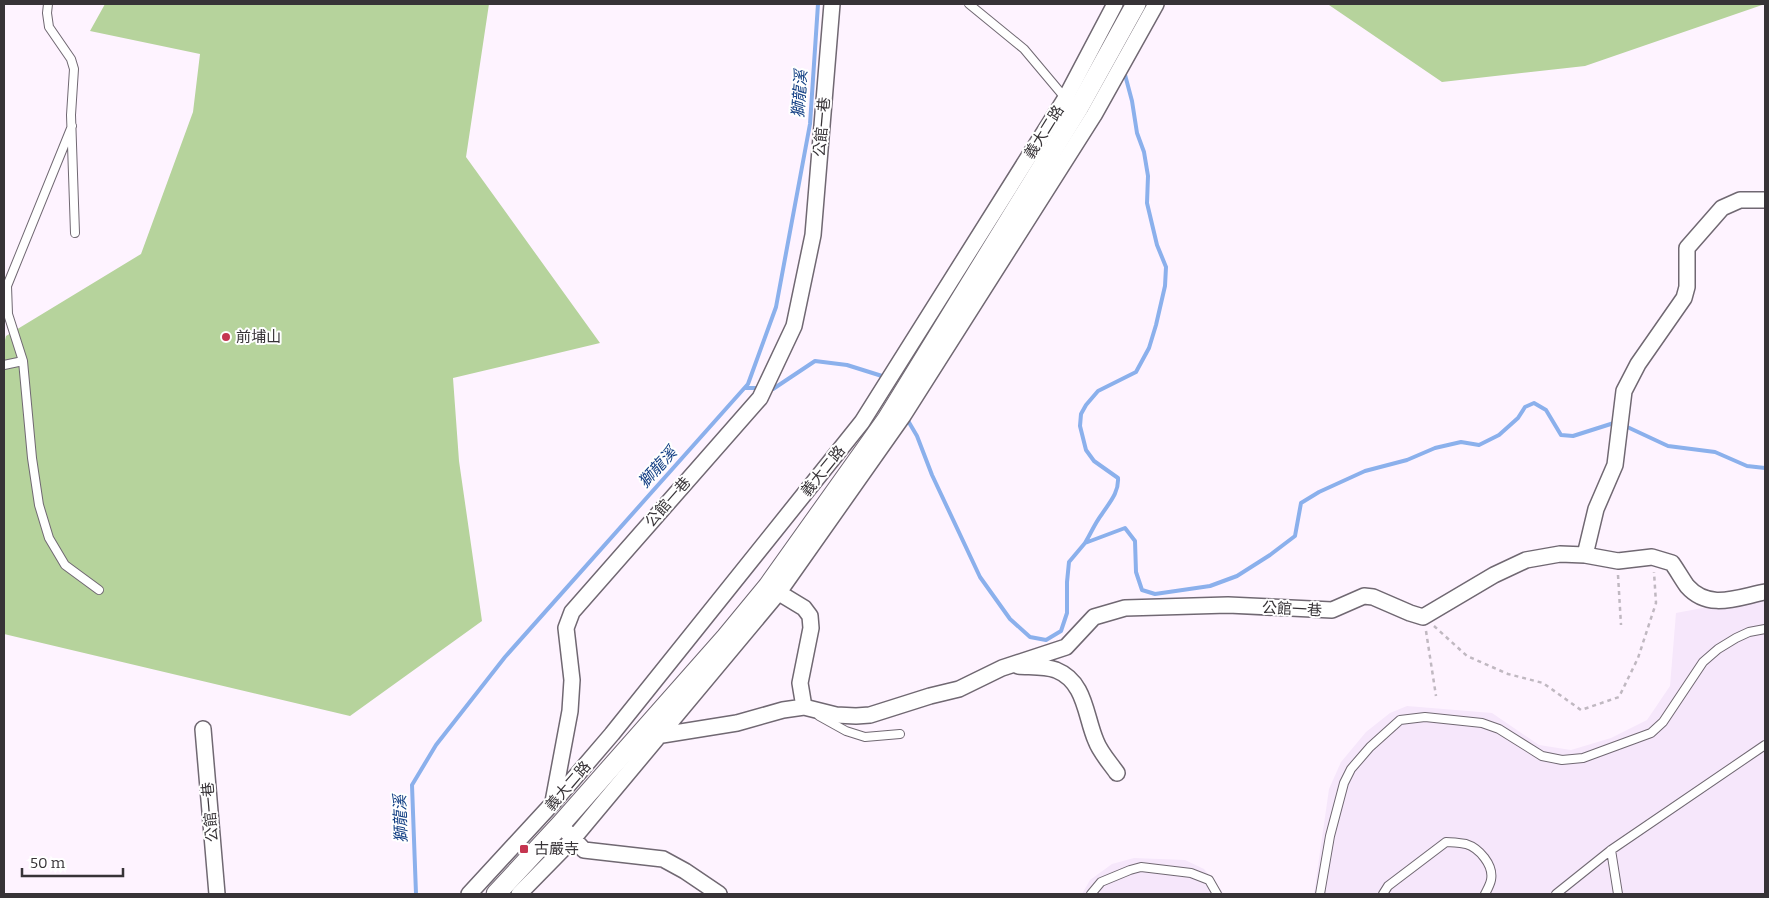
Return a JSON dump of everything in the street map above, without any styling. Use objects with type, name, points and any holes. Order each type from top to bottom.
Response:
[{"type":"street","name":"公館一巷","points":[[552,804],[570,710],[572,680],[566,628],[572,612],[760,398],[794,326],[813,235],[832,4]]},
{"type":"street","name":"義大二路","points":[[1079,107],[1115,4]]},
{"type":"street","name":"義大二路","points":[[519,894],[573,839],[660,736],[773,589],[887,419],[1079,107],[1136,4]]},
{"type":"street","name":"義大二路","points":[[469,894],[552,804],[612,734],[862,422],[1079,107],[1156,4]]},
{"type":"street","points":[[1585,555],[1596,509],[1615,465],[1624,391],[1638,364],[1684,298],[1687,287],[1687,248],[1722,208],[1740,200],[1765,200]]},
{"type":"street","points":[[1424,617],[1494,575],[1526,560],[1560,554],[1585,555],[1618,561],[1652,558],[1672,563],[1687,586],[1697,595],[1718,602],[1765,592]]},
{"type":"street","name":"義大二路","points":[[496,894],[560,825],[726,637],[773,589]]},
{"type":"street","points":[[773,589],[804,608],[810,616],[811,628],[800,683],[804,707]]},
{"type":"street","name":"公館一巷","points":[[635,740],[738,723],[783,710],[804,707],[836,715],[870,715],[959,689],[1002,668],[1066,648],[1094,617],[1125,608],[1228,605],[1332,610],[1364,596],[1373,597],[1424,617]]},
{"type":"street","points":[[1002,668],[1015,666],[1046,668],[1057,670],[1071,679],[1078,687],[1096,742],[1117,773]]},
{"type":"street","name":"公館一巷","points":[[203,729],[217,894]]},
{"type":"street","points":[[552,804],[560,825],[584,850],[663,859],[719,894]]},
{"type":"lane","points":[[48,4],[47,13],[50,27],[71,59],[74,69],[72,126],[75,233]]},
{"type":"lane","points":[[969,4],[1024,48],[1079,107]]},
{"type":"lane","points":[[72,126],[7,286],[8,314],[24,361],[32,458],[39,505],[49,538],[65,565],[99,590]]},
{"type":"lane","points":[[4,365],[24,361]]},
{"type":"lane","points":[[1320,894],[1330,836],[1344,784],[1351,769],[1370,747],[1400,720],[1425,717],[1482,723],[1499,729],[1542,756],[1562,760],[1583,758],[1651,733],[1663,722],[1703,662],[1718,648],[1749,632],[1765,629]]},
{"type":"lane","points":[[804,707],[846,731],[864,738],[900,734]]},
{"type":"lane","points":[[1556,894],[1611,850],[1765,746]]},
{"type":"lane","points":[[1383,894],[1388,886],[1446,842],[1467,844],[1478,851],[1485,859],[1490,868],[1492,878],[1485,894]]},
{"type":"lane","points":[[1611,850],[1618,894]]},
{"type":"lane","points":[[1092,894],[1101,882],[1141,867],[1191,872],[1209,880],[1217,894]]},
{"type":"path","points":[[1424,617],[1467,656],[1508,674],[1542,683],[1581,710],[1619,697],[1638,658],[1656,603],[1652,558]]},
{"type":"path","points":[[1618,561],[1621,625]]},
{"type":"path","points":[[1424,617],[1436,696]]},
{"type":"shaded area","points":[[1765,596],[1765,894],[1314,894],[1329,789],[1341,762],[1366,732],[1390,713],[1407,706],[1492,713],[1539,745],[1571,750],[1611,738],[1647,720],[1670,686],[1676,613]]},
{"type":"shaded area","points":[[1134,858],[1185,860],[1204,869],[1224,894],[1082,894],[1090,880],[1112,864]]},
{"type":"green space","points":[[105,4],[489,4],[466,157],[600,343],[453,378],[459,461],[482,621],[350,716],[4,634],[4,344],[6,336],[141,254],[193,112],[200,54],[90,31]]},
{"type":"green space","points":[[1765,4],[1585,66],[1442,82],[1329,5]]},
{"type":"waterway","name":"獅龍溪","points":[[416,894],[412,785],[436,745],[505,657],[748,384],[776,307],[810,124],[818,4]]},
{"type":"waterway","points":[[1085,543],[1113,497],[1117,488],[1118,478],[1094,461],[1086,450],[1080,426],[1081,414],[1098,391],[1136,372],[1149,348],[1165,286],[1166,267],[1157,245],[1147,203],[1148,176],[1144,152],[1137,133],[1132,101],[1124,71]]},
{"type":"waterway","points":[[770,389],[773,389],[815,361],[847,365],[882,376],[885,380]]},
{"type":"waterway","points":[[745,388],[760,388]]},
{"type":"waterway","points":[[907,419],[917,436],[932,475],[980,577],[1010,619],[1030,637],[1046,640],[1061,631],[1067,613],[1069,562],[1085,543],[1125,528],[1135,541],[1136,572],[1142,590],[1155,594],[1210,586],[1237,576],[1295,536],[1301,503],[1319,492],[1365,471],[1407,460],[1435,448],[1461,442],[1479,445],[1499,435],[1518,418],[1525,407],[1534,403],[1546,410],[1561,435],[1573,436],[1617,422]]},
{"type":"waterway","points":[[1623,425],[1668,446],[1715,452],[1747,466],[1765,468]]},
{"type":"place","name":"前埔山","points":[[226,337]]},
{"type":"place","name":"古嚴寺","points":[[524,849]]}]
